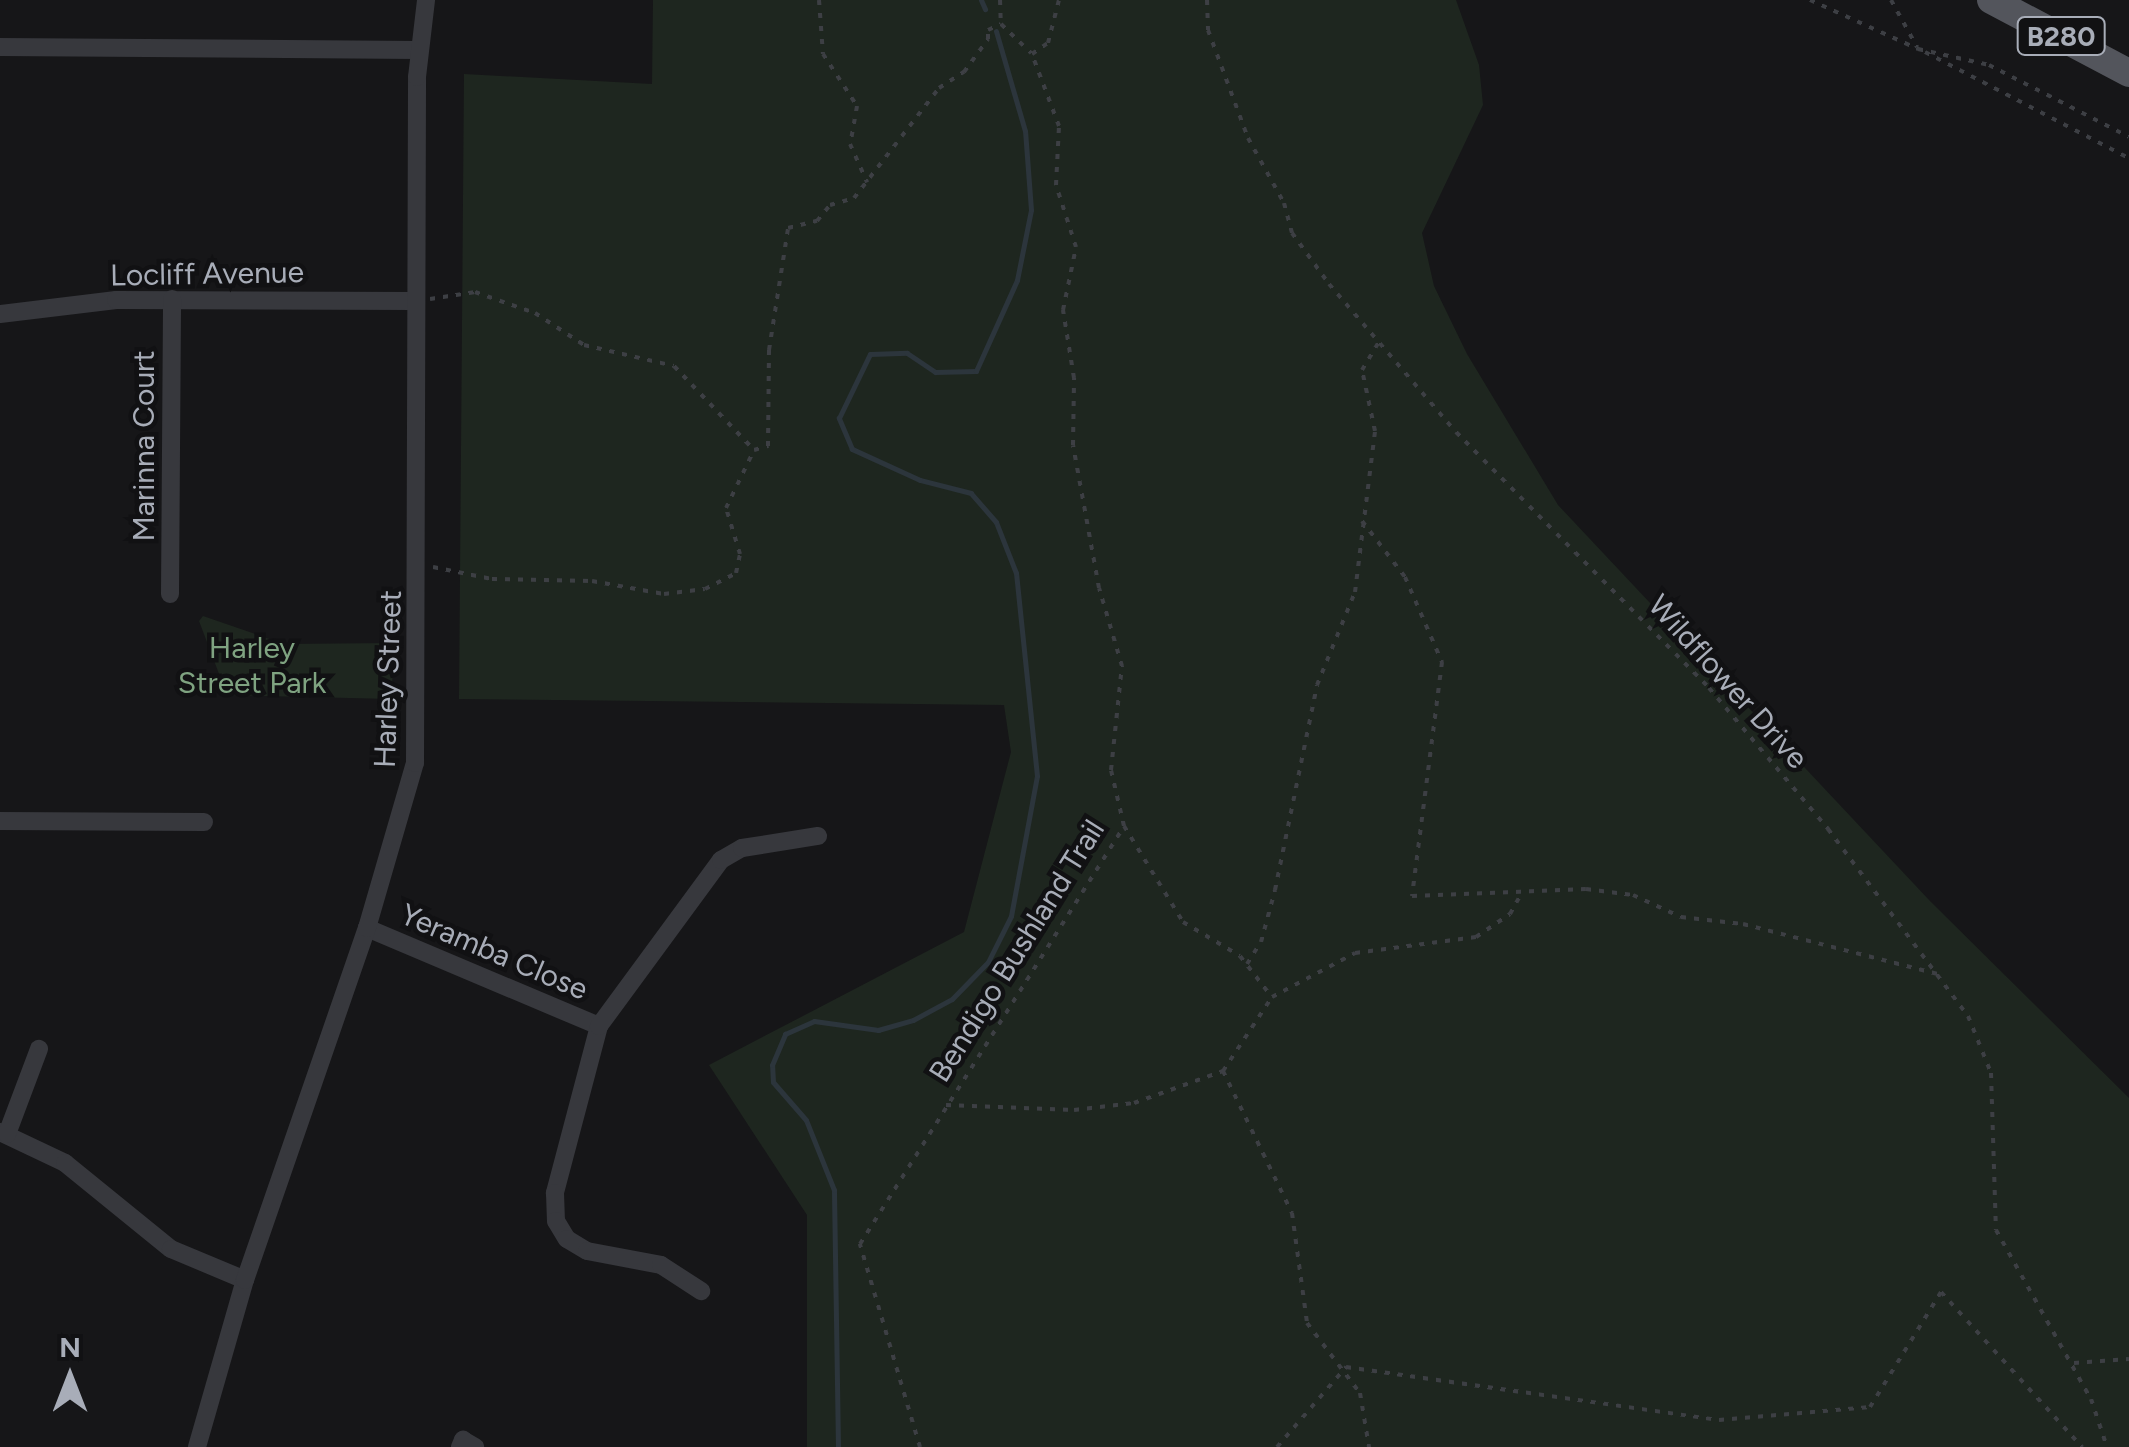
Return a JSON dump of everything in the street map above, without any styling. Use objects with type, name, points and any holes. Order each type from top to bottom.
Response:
[{"type":"main road","name":"B280","points":[[1992,0],[2129,73]]},
{"type":"street","name":"Harley Street","points":[[197,1447],[245,1280],[366,928],[416,764],[418,50],[426,0]]},
{"type":"street","points":[[0,47],[418,50]]},
{"type":"street","name":"Locliff Avenue","points":[[0,314],[172,300],[416,302]]},
{"type":"street","name":"Marinna Court","points":[[170,594],[172,300]]},
{"type":"street","points":[[0,821],[204,822]]},
{"type":"street","name":"Yeramba Close","points":[[701,1292],[661,1265],[587,1250],[567,1239],[556,1221],[555,1193],[599,1026],[720,860],[742,848],[818,836]]},
{"type":"street","name":"Yeramba Close","points":[[366,928],[599,1026]]},
{"type":"street","points":[[39,1050],[3,1133],[65,1162],[171,1248],[245,1280]]},
{"type":"street","points":[[460,1447],[463,1440],[475,1447]]},
{"type":"path","points":[[820,0],[823,54],[858,106],[850,144],[867,182]]},
{"type":"path","points":[[1000,0],[1001,24],[1032,54],[1048,43],[1058,0]]},
{"type":"path","name":"Wildflower Drive","points":[[1206,0],[1208,30],[1292,233],[1456,432],[1709,688],[1968,1016],[1992,1073],[1996,1230],[2072,1363],[2107,1447]]},
{"type":"path","points":[[1810,0],[1918,49],[2129,158]]},
{"type":"path","points":[[1891,0],[1918,49],[1989,65],[2129,137]]},
{"type":"path","points":[[419,564],[492,579],[592,581],[664,594],[705,589],[736,573],[740,554],[726,508],[754,450],[768,446],[772,428],[769,350],[788,228],[817,221],[830,205],[854,198],[939,88],[964,72],[988,30],[1001,24]]},
{"type":"path","name":"Bendigo Bushland Trail","points":[[920,1447],[860,1244],[1124,826],[1111,770],[1120,733],[1122,666],[1099,588],[1072,425],[1074,378],[1063,310],[1075,277],[1076,247],[1056,185],[1059,126],[1032,54]]},
{"type":"path","points":[[416,302],[475,292],[535,314],[584,346],[674,366],[754,450]]},
{"type":"path","points":[[1247,964],[1261,942],[1275,890],[1318,685],[1355,592],[1375,421],[1362,370],[1380,340]]},
{"type":"path","points":[[1362,521],[1405,577],[1442,662],[1429,723],[1412,896],[1520,896],[1586,889],[1633,895],[1681,916],[1742,924],[1938,974]]},
{"type":"path","points":[[1124,826],[1183,922],[1247,964],[1272,997]]},
{"type":"path","points":[[946,1105],[1074,1110],[1134,1103],[1223,1071],[1272,997],[1355,953],[1476,937],[1510,914],[1520,896]]},
{"type":"path","points":[[1223,1071],[1292,1213],[1307,1323],[1346,1367],[1360,1393],[1369,1447]]},
{"type":"path","points":[[1346,1367],[1720,1420],[1870,1407],[1942,1292],[2082,1447]]},
{"type":"path","points":[[2072,1363],[2129,1359]]},
{"type":"path","points":[[1277,1447],[1346,1367]]},
{"type":"green space","points":[[653,0],[1456,0],[1479,65],[1483,105],[1422,233],[1434,286],[1467,354],[1558,505],[1930,901],[2129,1098],[2129,1447],[807,1447],[807,1215],[709,1065],[964,932],[1011,752],[1004,705],[459,699],[464,74],[652,84]]},
{"type":"green space","name":"Harley Street Park","points":[[203,616],[284,644],[393,643],[392,699],[227,695],[199,621]]},
{"type":"waterway","points":[[981,0],[985,9]]},
{"type":"waterway","points":[[838,1447],[834,1190],[806,1120],[773,1082],[772,1065],[785,1034],[814,1021],[878,1030],[913,1020],[952,999],[988,962],[1011,916],[1037,776],[1016,573],[996,522],[971,493],[920,480],[852,449],[839,418],[870,354],[907,353],[935,372],[976,371],[1017,280],[1031,210],[1025,131],[996,31]]}]
